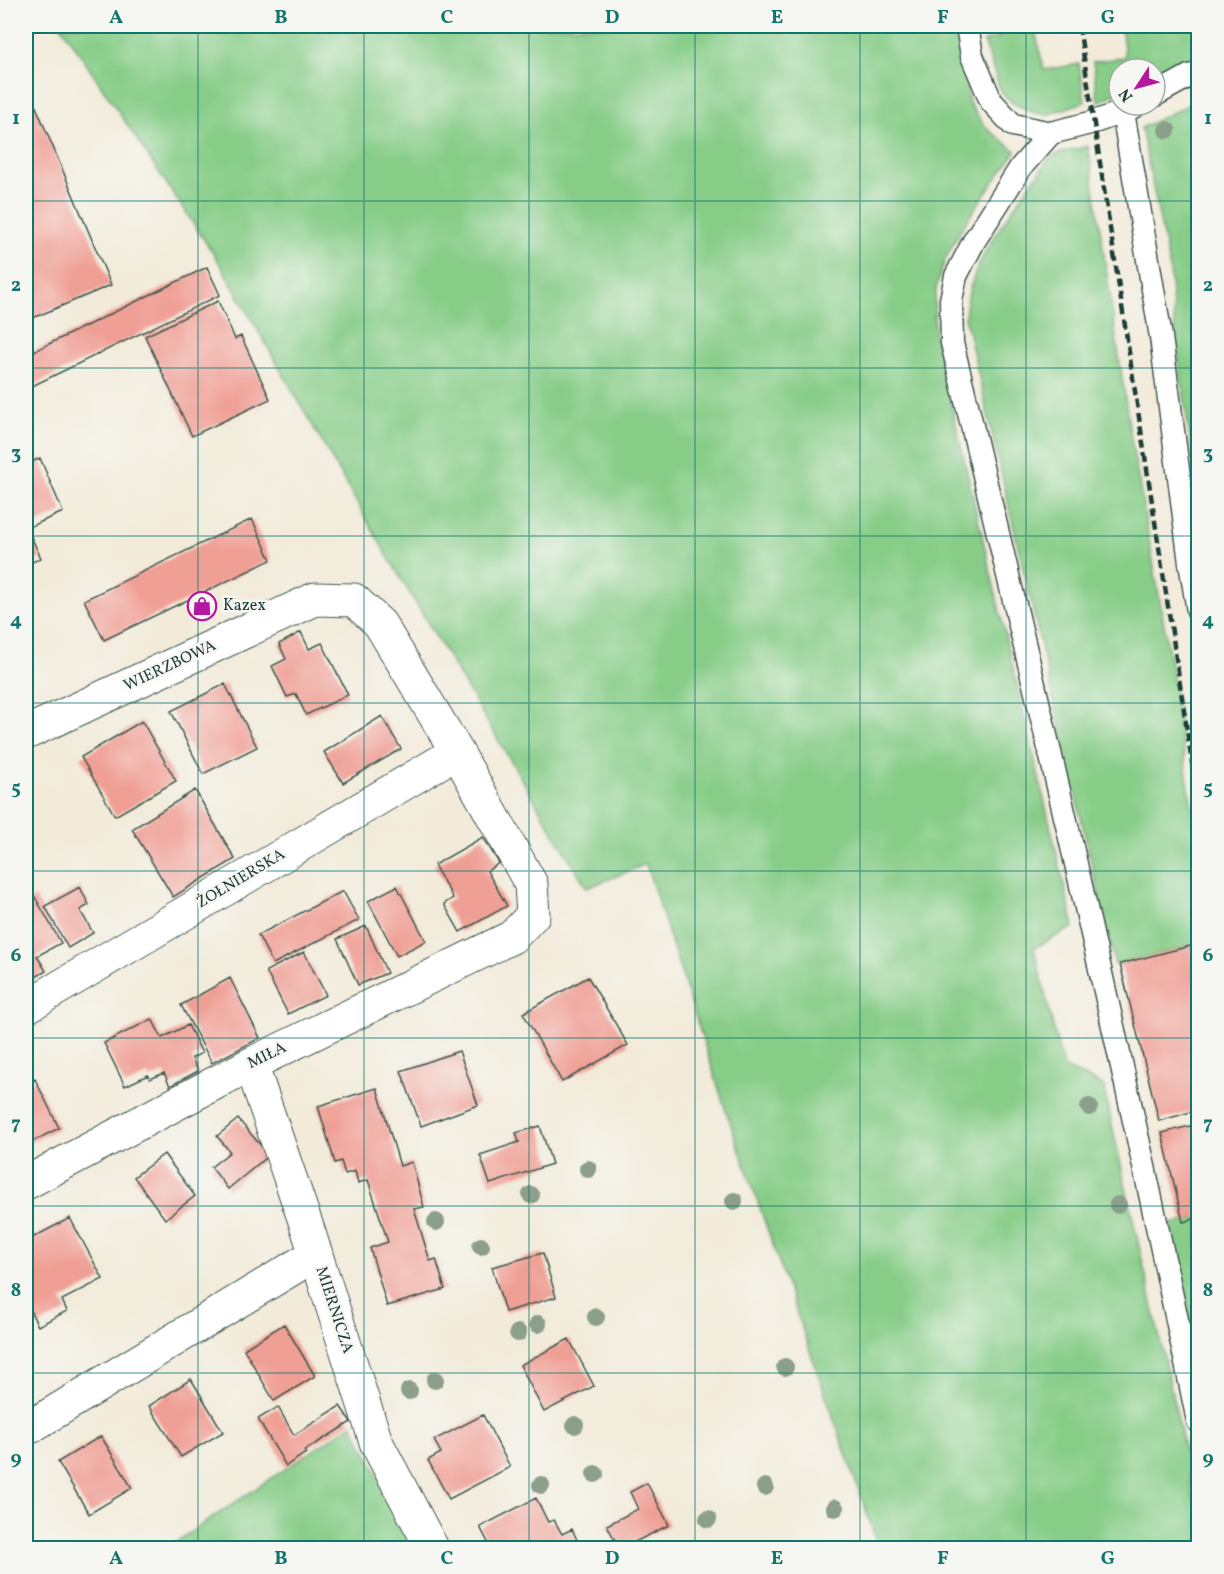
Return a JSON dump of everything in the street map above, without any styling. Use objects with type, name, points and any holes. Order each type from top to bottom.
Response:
[{"type":"street","name":"WIERZBOWA","points":[[26,733],[315,599],[354,600],[380,624],[457,752]]},
{"type":"street","name":"MIŁA","points":[[26,1183],[251,1064],[512,937],[533,915],[531,884],[457,752]]},
{"type":"street","name":"ŻOŁNIERSKA","points":[[26,1007],[457,752]]},
{"type":"street","name":"MIERNICZA","points":[[251,1064],[316,1254],[376,1442],[390,1448],[432,1548]]},
{"type":"street","points":[[30,1427],[316,1254]]},
{"type":"lane","points":[[967,26],[972,56],[991,101],[1013,125],[1052,133],[1107,116]]},
{"type":"lane","points":[[1167,88],[1189,76],[1198,74]]},
{"type":"lane","points":[[1131,117],[1198,611]]},
{"type":"lane","points":[[1052,133],[1021,166],[974,241],[956,276],[951,300],[952,343],[1148,1176],[1198,1421]]},
{"type":"green space","points":[[61,26],[945,26],[960,45],[969,103],[985,127],[1016,151],[961,230],[944,264],[935,295],[935,336],[1074,927],[1034,948],[1063,1067],[1103,1085],[1185,1451],[1193,1499],[1198,1505],[1198,1548],[879,1548],[725,1108],[646,864],[587,888],[384,550],[217,259]]},
{"type":"green space","points":[[986,26],[1034,26],[1044,70],[1079,64],[1085,102],[1046,115],[1032,112],[1013,103],[1001,92],[984,41],[1000,38]]},
{"type":"green space","points":[[1121,26],[1198,26],[1198,59],[1167,71],[1167,57],[1125,57]]},
{"type":"green space","points":[[1107,60],[1107,98],[1098,102],[1093,62]]},
{"type":"green space","points":[[1198,100],[1198,497],[1175,333],[1170,270],[1141,128]]},
{"type":"green space","points":[[1088,146],[1130,432],[1171,664],[1190,796],[1198,831],[1198,944],[1115,965],[965,317],[968,295],[985,253],[996,233],[1049,158]]},
{"type":"green space","points":[[1198,1218],[1198,1354],[1171,1224]]},
{"type":"green space","points":[[352,1424],[416,1548],[167,1548],[345,1429]]},
{"type":"building","points":[[26,83],[111,285],[33,318],[26,302]]},
{"type":"building","points":[[207,267],[220,295],[26,389],[26,355]]},
{"type":"building","points":[[218,301],[235,339],[241,336],[270,399],[192,436],[145,336]]},
{"type":"building","points":[[40,458],[63,512],[27,528],[41,558],[26,565],[26,465]]},
{"type":"building","points":[[252,519],[271,560],[104,640],[84,600]]},
{"type":"building","points":[[301,632],[309,649],[322,643],[348,695],[306,715],[296,694],[287,697],[272,666],[286,659],[279,644]]},
{"type":"building","points":[[225,684],[257,747],[203,774],[171,711]]},
{"type":"building","points":[[382,716],[401,749],[343,783],[324,752]]},
{"type":"building","points":[[142,721],[176,781],[115,816],[81,757]]},
{"type":"building","points":[[195,790],[235,859],[173,897],[132,829]]},
{"type":"building","points":[[483,837],[499,863],[487,871],[507,906],[460,932],[444,904],[453,898],[434,865]]},
{"type":"building","points":[[397,886],[426,941],[397,956],[368,901]]},
{"type":"building","points":[[80,887],[89,905],[80,910],[93,933],[68,948],[45,906]]},
{"type":"building","points":[[343,891],[359,920],[273,964],[258,935]]},
{"type":"building","points":[[35,897],[61,943],[37,956],[46,971],[26,983],[26,903]]},
{"type":"building","points":[[366,926],[387,973],[358,985],[337,939]]},
{"type":"building","points":[[1198,944],[1198,1110],[1159,1121],[1120,964]]},
{"type":"building","points":[[304,952],[326,995],[288,1014],[266,971]]},
{"type":"building","points":[[588,977],[628,1045],[562,1082],[523,1013]]},
{"type":"building","points":[[230,978],[260,1038],[212,1063],[181,1005]]},
{"type":"building","points":[[152,1019],[162,1038],[188,1025],[202,1053],[192,1058],[198,1071],[170,1086],[164,1073],[150,1079],[148,1075],[125,1086],[104,1043]]},
{"type":"building","points":[[459,1051],[478,1105],[421,1126],[401,1071]]},
{"type":"building","points":[[35,1079],[59,1128],[30,1143],[26,1133],[26,1084]]},
{"type":"building","points":[[377,1088],[400,1166],[412,1162],[424,1207],[414,1209],[430,1261],[436,1259],[445,1289],[387,1306],[370,1248],[388,1242],[368,1180],[358,1183],[355,1171],[345,1174],[341,1161],[335,1163],[318,1106]]},
{"type":"building","points":[[238,1119],[269,1155],[228,1189],[211,1167],[230,1152],[217,1136]]},
{"type":"building","points":[[1198,1124],[1198,1218],[1183,1222],[1162,1133]]},
{"type":"building","points":[[540,1126],[552,1164],[490,1184],[480,1155],[519,1142],[516,1133]]},
{"type":"building","points":[[164,1154],[195,1196],[165,1219],[134,1177]]},
{"type":"building","points":[[70,1218],[103,1279],[62,1300],[67,1311],[38,1326],[26,1302],[26,1241]]},
{"type":"building","points":[[543,1253],[556,1297],[505,1312],[492,1267]]},
{"type":"building","points":[[284,1324],[315,1376],[274,1401],[244,1349]]},
{"type":"building","points":[[569,1339],[594,1386],[544,1412],[520,1365]]},
{"type":"building","points":[[191,1379],[223,1432],[181,1457],[149,1406]]},
{"type":"building","points":[[340,1406],[351,1422],[304,1451],[306,1453],[286,1466],[258,1419],[278,1407],[294,1435]]},
{"type":"building","points":[[483,1415],[510,1467],[449,1499],[428,1460],[441,1453],[434,1440]]},
{"type":"building","points":[[101,1436],[132,1488],[89,1514],[58,1462]]},
{"type":"building","points":[[647,1483],[669,1525],[619,1548],[607,1525],[638,1509],[630,1492]]},
{"type":"building","points":[[536,1498],[548,1522],[554,1520],[562,1534],[572,1529],[579,1544],[569,1548],[491,1548],[480,1527]]},
{"type":"building","points":[[26,1528],[38,1548],[26,1548]]},
{"type":"railway","points":[[1079,26],[1198,802]]},
{"type":"place","name":"Kazex","points":[[202,606]]}]
